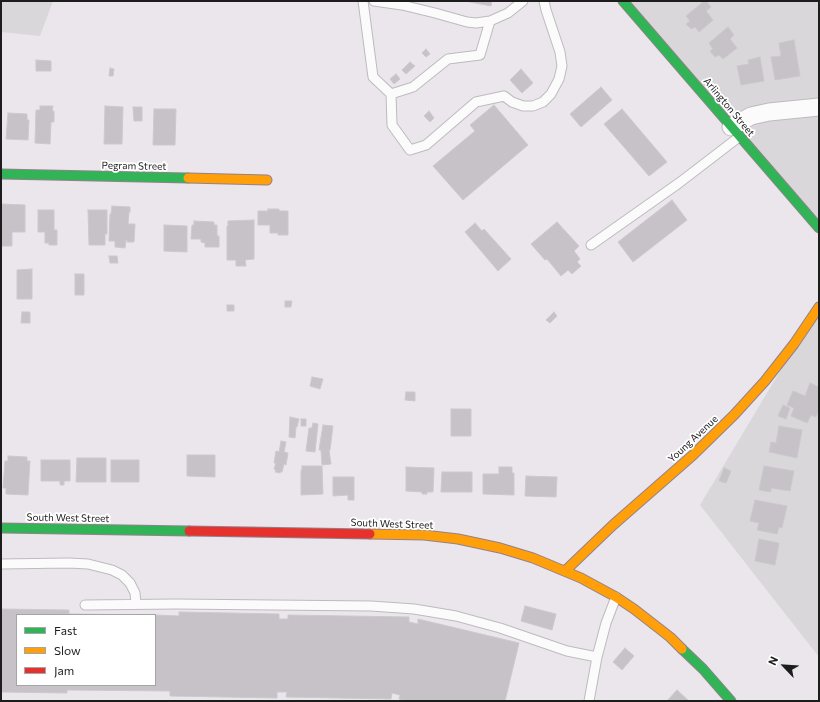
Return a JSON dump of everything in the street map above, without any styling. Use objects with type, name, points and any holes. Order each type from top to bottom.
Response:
[{"type":"street","name":"Arlington Street","points":[[623,1],[819,228]]},
{"type":"street","points":[[735,132],[751,116],[769,112],[819,107]]},
{"type":"street","name":"Pegram Street","points":[[1,174],[267,180]]},
{"type":"street","name":"Young Avenue","points":[[565,571],[613,525],[693,456],[734,415],[765,381],[794,344],[819,307]]},
{"type":"street","name":"South West Street","points":[[1,528],[424,535],[500,548],[533,558],[565,571],[616,597],[670,637],[703,669],[731,701]]},
{"type":"lane","points":[[363,1],[373,77],[391,94],[392,125],[410,150],[426,145],[476,102],[504,96],[512,102],[523,106],[533,106],[544,102],[551,94],[559,79],[562,66],[560,52],[544,1]]},
{"type":"lane","points":[[374,1],[428,11],[467,22],[476,23],[490,21],[508,13],[523,1]]},
{"type":"lane","points":[[391,94],[413,87],[448,59],[480,55],[490,21]]},
{"type":"lane","points":[[591,245],[679,183],[735,132]]},
{"type":"lane","points":[[1,564],[88,564],[112,570],[122,575],[130,583],[135,593],[136,604]]},
{"type":"lane","points":[[589,701],[597,657],[606,623],[616,597]]},
{"type":"lane","points":[[85,605],[176,604],[371,606],[414,609],[456,616],[500,628],[567,651],[597,657]]},
{"type":"shaded area","points":[[1,1],[53,1],[40,36],[1,32]]},
{"type":"shaded area","points":[[623,1],[819,1],[819,229]]},
{"type":"shaded area","points":[[819,306],[819,657],[700,505]]},
{"type":"building","points":[[465,1],[492,1],[491,6]]},
{"type":"building","points":[[706,1],[711,7],[706,11],[713,20],[699,32],[695,27],[691,29],[686,24],[690,21],[686,16]]},
{"type":"building","points":[[728,27],[734,35],[730,39],[737,48],[723,59],[719,55],[715,57],[710,51],[713,49],[709,43]]},
{"type":"building","points":[[794,40],[800,76],[775,80],[771,57],[781,56],[779,43]]},
{"type":"building","points":[[426,49],[430,54],[426,57],[422,53]]},
{"type":"building","points":[[760,57],[764,81],[741,85],[737,66],[749,64],[748,60]]},
{"type":"building","points":[[36,60],[51,61],[51,71],[36,71]]},
{"type":"building","points":[[410,62],[415,66],[406,74],[402,70]]},
{"type":"building","points":[[110,68],[114,69],[113,76],[109,76]]},
{"type":"building","points":[[521,69],[533,83],[522,93],[510,80]]},
{"type":"building","points":[[396,74],[400,79],[394,84],[390,79]]},
{"type":"building","points":[[601,87],[612,100],[581,127],[570,114]]},
{"type":"building","points":[[494,105],[528,145],[463,200],[433,166],[475,131],[470,125]]},
{"type":"building","points":[[40,106],[53,106],[52,111],[54,111],[54,122],[51,122],[50,144],[35,143],[36,110],[40,110]]},
{"type":"building","points":[[105,106],[123,107],[122,144],[104,144]]},
{"type":"building","points":[[133,107],[142,107],[142,121],[134,121]]},
{"type":"building","points":[[154,109],[176,109],[175,145],[153,145]]},
{"type":"building","points":[[622,109],[667,162],[649,176],[604,124]]},
{"type":"building","points":[[429,111],[434,118],[430,122],[424,116]]},
{"type":"building","points":[[8,113],[27,114],[27,120],[29,120],[28,140],[6,139]]},
{"type":"building","points":[[672,200],[687,220],[633,262],[618,242]]},
{"type":"building","points":[[1,204],[25,205],[25,232],[12,232],[12,246],[1,246]]},
{"type":"building","points":[[112,206],[130,207],[128,224],[135,224],[134,242],[127,242],[126,240],[125,248],[115,247],[115,241],[109,241],[110,214]]},
{"type":"building","points":[[268,209],[288,211],[288,235],[270,233],[270,225],[258,225],[258,211],[268,211]]},
{"type":"building","points":[[38,210],[54,210],[54,230],[57,230],[57,245],[49,245],[49,243],[45,243],[45,232],[38,232]]},
{"type":"building","points":[[88,210],[107,210],[107,234],[105,234],[105,245],[89,245]]},
{"type":"building","points":[[254,220],[254,259],[245,260],[246,266],[236,266],[236,260],[227,260],[228,221]]},
{"type":"building","points":[[194,221],[214,222],[214,225],[217,225],[219,247],[205,247],[205,243],[201,242],[201,239],[191,239],[192,225],[194,225]]},
{"type":"building","points":[[557,222],[579,246],[574,251],[580,259],[577,262],[581,266],[572,274],[568,270],[561,276],[547,259],[545,260],[531,244]]},
{"type":"building","points":[[475,223],[482,231],[484,229],[511,259],[498,271],[465,232]]},
{"type":"building","points":[[164,225],[187,226],[187,252],[164,251]]},
{"type":"building","points":[[109,256],[117,256],[118,263],[110,263]]},
{"type":"building","points":[[32,269],[32,299],[17,299],[17,270]]},
{"type":"building","points":[[75,274],[84,274],[84,295],[75,295]]},
{"type":"building","points":[[285,301],[292,301],[291,307],[285,307]]},
{"type":"building","points":[[227,305],[234,305],[234,311],[227,311]]},
{"type":"building","points":[[22,312],[30,312],[30,323],[21,323]]},
{"type":"building","points":[[554,312],[557,316],[550,323],[546,320]]},
{"type":"building","points":[[312,377],[323,379],[320,389],[310,386]]},
{"type":"building","points":[[810,383],[819,387],[819,409],[816,417],[811,415],[807,423],[791,416],[794,408],[787,405],[793,391],[805,396]]},
{"type":"building","points":[[406,392],[415,392],[415,401],[405,400]]},
{"type":"building","points":[[783,405],[790,408],[786,419],[778,416]]},
{"type":"building","points":[[451,409],[471,409],[471,436],[451,436]]},
{"type":"building","points":[[290,417],[299,419],[296,427],[295,438],[289,437]]},
{"type":"building","points":[[301,419],[306,419],[306,426],[301,426]]},
{"type":"building","points":[[313,423],[318,424],[315,452],[306,451],[309,428],[312,428]]},
{"type":"building","points":[[323,425],[333,426],[329,450],[331,464],[322,465],[321,450],[319,450]]},
{"type":"building","points":[[779,426],[802,430],[797,458],[769,452],[771,442],[776,443]]},
{"type":"building","points":[[281,441],[286,442],[284,452],[288,453],[286,465],[284,464],[282,472],[280,473],[275,472],[276,470],[274,469],[276,463],[274,463],[276,451],[279,452]]},
{"type":"building","points":[[187,455],[215,455],[215,477],[187,476]]},
{"type":"building","points":[[8,456],[27,457],[27,461],[30,461],[28,495],[6,494],[6,488],[3,488],[5,461],[8,461]]},
{"type":"building","points":[[77,458],[106,458],[106,482],[76,482]]},
{"type":"building","points":[[41,460],[70,460],[70,481],[64,481],[64,485],[60,485],[60,481],[41,481]]},
{"type":"building","points":[[111,460],[139,460],[139,482],[111,482]]},
{"type":"building","points":[[302,466],[322,466],[323,494],[301,495]]},
{"type":"building","points":[[764,466],[794,471],[790,491],[771,488],[771,492],[759,490]]},
{"type":"building","points":[[406,467],[434,468],[433,492],[422,494],[422,492],[406,491]]},
{"type":"building","points":[[499,467],[512,467],[512,473],[514,473],[514,495],[483,494],[483,474],[499,474]]},
{"type":"building","points":[[724,468],[731,471],[726,483],[719,481]]},
{"type":"building","points":[[442,472],[472,472],[472,492],[441,492]]},
{"type":"building","points":[[526,476],[557,477],[556,497],[525,496]]},
{"type":"building","points":[[333,477],[354,477],[354,500],[348,500],[348,495],[333,496]]},
{"type":"building","points":[[755,500],[787,506],[782,528],[779,527],[777,534],[757,530],[759,523],[750,521]]},
{"type":"building","points":[[759,539],[779,543],[775,565],[755,561]]},
{"type":"building","points":[[525,606],[556,614],[552,630],[521,621]]},
{"type":"building","points":[[1,609],[69,610],[69,614],[16,614],[16,686],[156,686],[156,615],[179,616],[179,612],[279,614],[279,619],[288,619],[288,615],[409,617],[409,622],[418,624],[418,619],[519,643],[505,701],[405,701],[399,699],[400,695],[392,693],[391,699],[286,697],[287,692],[277,692],[277,698],[170,696],[170,691],[67,690],[67,693],[1,692]]},
{"type":"building","points":[[625,648],[634,656],[622,670],[613,662]]},
{"type":"building","points":[[677,690],[689,701],[667,701]]},
{"type":"traffic: fast","points":[[623,1],[819,228]]},
{"type":"traffic: fast","points":[[1,174],[188,178]]},
{"type":"traffic: fast","points":[[1,528],[189,531]]},
{"type":"traffic: fast","points":[[682,649],[703,669],[731,701]]},
{"type":"traffic: slow","points":[[188,178],[267,180]]},
{"type":"traffic: slow","points":[[565,571],[613,525],[693,455],[734,415],[765,381],[794,344],[819,307]]},
{"type":"traffic: slow","points":[[370,534],[424,535],[458,539],[500,548],[533,558],[581,578],[616,597],[670,637],[682,649]]},
{"type":"traffic: jam","points":[[189,531],[370,534]]}]
